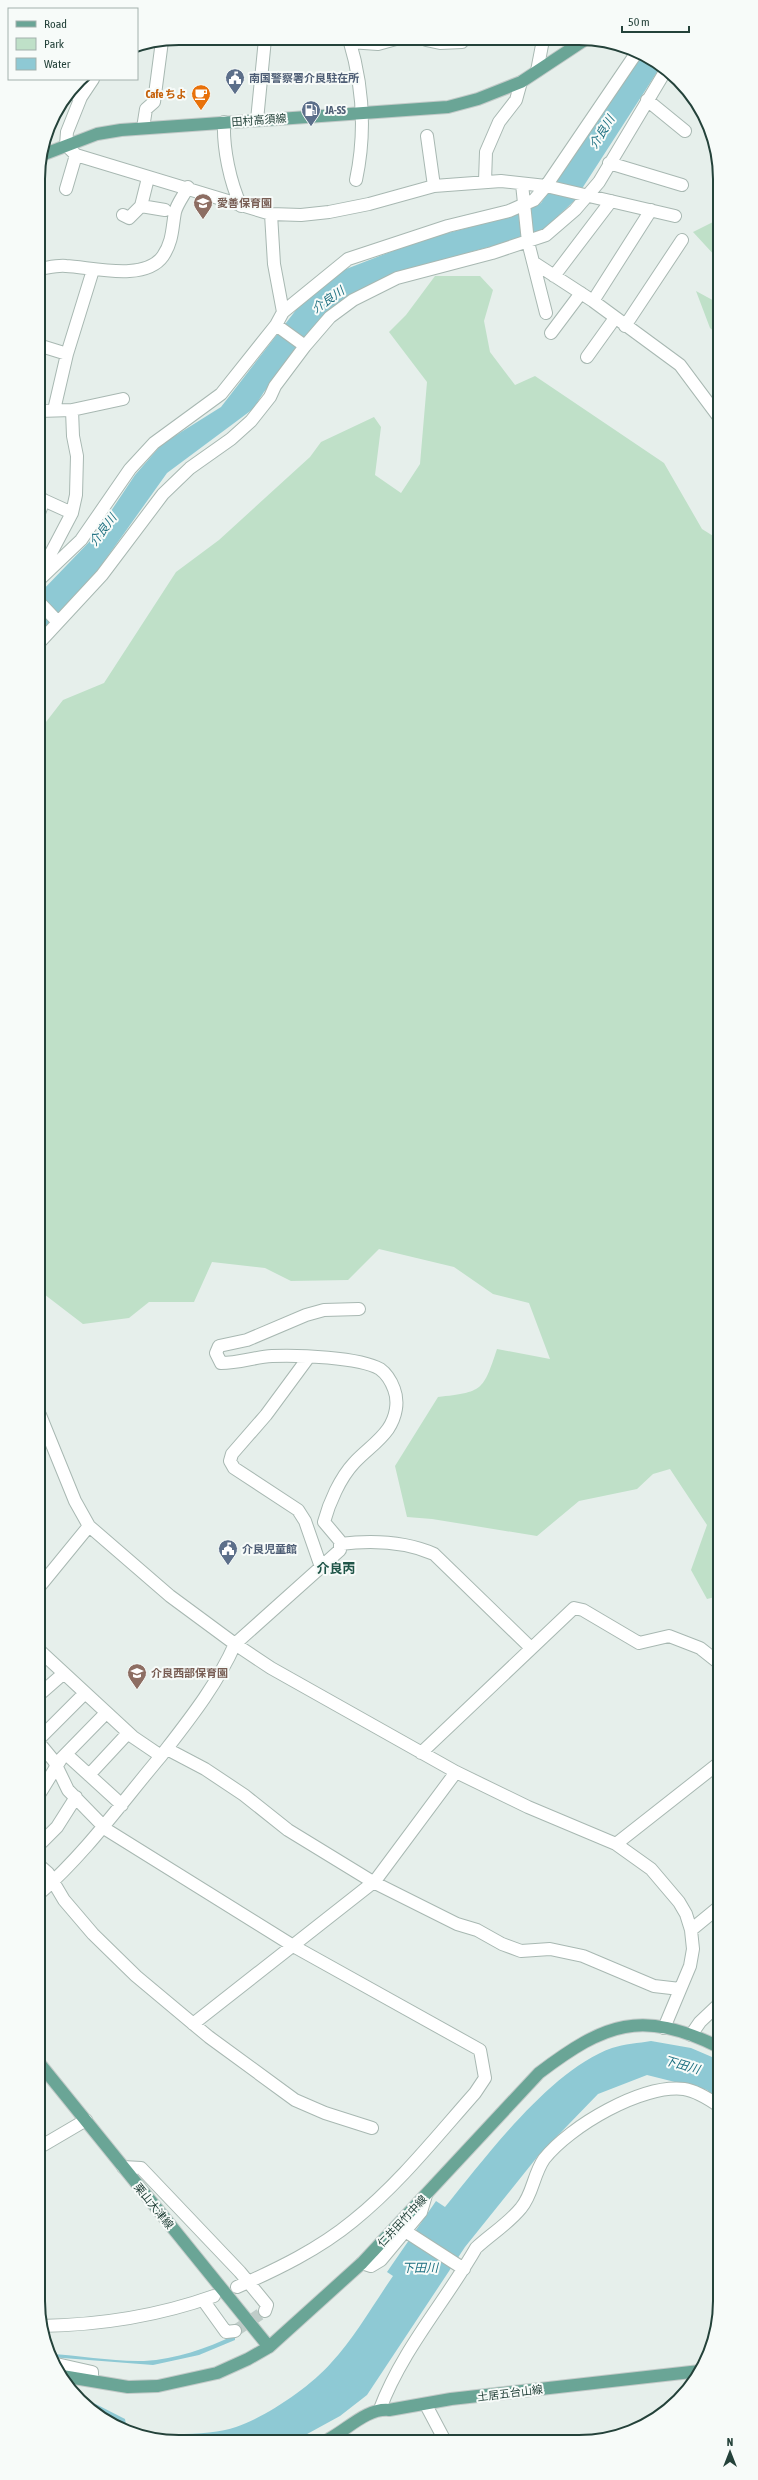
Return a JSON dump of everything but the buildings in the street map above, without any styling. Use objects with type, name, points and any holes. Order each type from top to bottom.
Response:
[{"type":"main road","name":"田村高須線","points":[[48,152],[97,134],[143,128],[448,107],[478,99],[521,82],[577,45]]},
{"type":"main road","name":"仁井田竹中線","points":[[69,2377],[128,2387],[174,2383],[235,2366],[269,2346],[362,2263],[538,2073],[567,2052],[612,2029],[635,2025],[664,2028],[691,2035],[713,2044]]},
{"type":"main road","name":"栗山大津線","points":[[45,2070],[269,2346]]},
{"type":"main road","name":"土居五台山線","points":[[337,2435],[364,2416],[380,2409],[426,2405],[451,2399],[693,2372]]},
{"type":"street","points":[[257,120],[264,45]]},
{"type":"street","points":[[350,45],[363,113],[362,154],[356,180]]},
{"type":"street","points":[[537,71],[542,45]]},
{"type":"street","points":[[143,128],[146,109],[154,102],[161,47]]},
{"type":"street","points":[[283,312],[348,259],[448,226],[509,211],[534,200],[548,187],[634,57]]},
{"type":"street","points":[[45,635],[56,619],[102,575],[168,489],[190,468],[231,439],[251,421],[270,397],[275,386],[304,345],[330,317],[353,300],[397,278],[546,235],[575,210],[584,195],[599,182],[663,75]]},
{"type":"street","points":[[92,80],[76,95],[67,132],[66,145],[76,155],[148,178],[188,187],[241,206],[271,214],[301,216],[329,212],[369,204],[434,186],[501,181],[548,187],[675,216]]},
{"type":"street","points":[[485,181],[486,152],[500,122],[516,100],[521,82]]},
{"type":"street","points":[[647,100],[685,131]]},
{"type":"street","points":[[224,122],[223,137],[236,196],[241,206]]},
{"type":"street","points":[[427,136],[434,186]]},
{"type":"street","points":[[66,189],[76,155]]},
{"type":"street","points":[[609,163],[682,186]]},
{"type":"street","points":[[123,215],[129,218],[140,206],[148,178]]},
{"type":"street","points":[[522,184],[523,206],[528,240],[546,313]]},
{"type":"street","points":[[45,268],[65,266],[93,270],[127,271],[150,266],[162,257],[174,230],[175,210],[188,187]]},
{"type":"street","points":[[554,276],[611,201]]},
{"type":"street","points":[[140,206],[165,210]]},
{"type":"street","points":[[593,301],[651,210]]},
{"type":"street","points":[[45,574],[81,540],[130,469],[154,443],[221,394],[278,326],[283,312],[274,264],[271,214]]},
{"type":"street","points":[[625,326],[682,240]]},
{"type":"street","points":[[533,262],[593,301],[680,365],[713,409]]},
{"type":"street","points":[[54,410],[67,354],[93,270]]},
{"type":"street","points":[[551,333],[581,293]]},
{"type":"street","points":[[588,357],[615,318]]},
{"type":"street","points":[[278,326],[304,345]]},
{"type":"street","points":[[45,347],[67,354]]},
{"type":"street","points":[[45,411],[72,410],[123,399]]},
{"type":"street","points":[[45,565],[72,512],[76,495],[77,456],[72,436],[72,410]]},
{"type":"street","points":[[45,501],[72,512]]},
{"type":"street","points":[[45,608],[56,619]]},
{"type":"street","points":[[45,1889],[54,1881],[122,1805],[186,1725],[227,1662],[235,1644],[340,1550],[340,1541],[324,1522],[327,1510],[353,1464],[388,1429],[396,1416],[396,1396],[390,1379],[381,1370],[371,1365],[355,1361],[271,1356],[221,1363],[216,1353],[219,1346],[271,1331],[306,1315],[324,1310],[359,1309]]},
{"type":"street","points":[[308,1358],[266,1415],[232,1454],[230,1461],[234,1468],[298,1510],[305,1521],[321,1567]]},
{"type":"street","points":[[45,1427],[75,1501],[89,1526],[170,1596],[235,1644],[271,1668],[456,1772],[528,1807],[616,1844],[651,1869],[679,1902],[691,1930],[693,1949],[690,1966],[664,2028]]},
{"type":"street","points":[[45,1580],[89,1526]]},
{"type":"street","points":[[340,1544],[364,1541],[391,1542],[418,1547],[434,1554],[531,1648]]},
{"type":"street","points":[[421,1752],[574,1608],[583,1610],[639,1643],[669,1636],[700,1648],[713,1658]]},
{"type":"street","points":[[45,1656],[128,1733],[164,1752],[205,1769],[250,1800],[288,1830],[373,1882],[457,1924],[476,1930],[521,1951],[550,1949],[583,1956],[654,1986],[680,1989]]},
{"type":"street","points":[[45,1690],[64,1673]]},
{"type":"street","points":[[45,1733],[85,1693]]},
{"type":"street","points":[[45,1785],[56,1766],[66,1754],[106,1713]]},
{"type":"street","points":[[90,1775],[128,1733]]},
{"type":"street","points":[[45,1751],[56,1766],[68,1790],[104,1825],[107,1830],[292,1945],[480,2050],[485,2078],[475,2093],[399,2178],[353,2221],[303,2255],[237,2287]]},
{"type":"street","points":[[66,1754],[122,1805]]},
{"type":"street","points":[[616,1844],[713,1768]]},
{"type":"street","points":[[193,2024],[373,1882],[456,1772]]},
{"type":"street","points":[[45,1839],[60,1823],[76,1797]]},
{"type":"street","points":[[45,1870],[54,1881],[64,1900],[93,1934],[136,1976],[193,2024],[262,2078],[295,2100],[325,2113],[372,2128]]},
{"type":"street","points":[[691,1930],[713,1912]]},
{"type":"street","points":[[691,2035],[700,2022],[713,2010]]},
{"type":"street","points":[[380,2409],[389,2386],[401,2365],[462,2268],[476,2248],[490,2235],[506,2225],[522,2206],[529,2195],[535,2172],[545,2158],[562,2141],[616,2105],[651,2091],[686,2089],[713,2101]]},
{"type":"street","points":[[45,2144],[86,2120]]},
{"type":"street","points":[[123,2167],[141,2168],[249,2282],[267,2305],[266,2311]]},
{"type":"street","points":[[362,2263],[371,2266],[381,2260],[406,2232],[421,2212],[426,2195]]},
{"type":"street","points":[[406,2232],[462,2268]]},
{"type":"street","points":[[47,2325],[135,2318],[209,2298],[226,2332],[235,2331]]},
{"type":"street","points":[[61,2364],[92,2372],[92,2380]]},
{"type":"street","points":[[426,2405],[442,2435]]},
{"type":"green space","points":[[713,222],[713,254],[693,232]]},
{"type":"green space","points":[[435,276],[480,276],[493,290],[484,321],[490,352],[515,385],[535,376],[664,463],[702,529],[713,536],[713,1598],[707,1599],[691,1570],[707,1525],[670,1469],[653,1474],[637,1489],[579,1501],[537,1536],[432,1519],[407,1517],[395,1466],[438,1397],[473,1391],[479,1387],[488,1374],[497,1349],[550,1359],[529,1303],[493,1294],[454,1267],[379,1249],[348,1280],[291,1281],[265,1268],[212,1262],[194,1302],[149,1302],[129,1318],[83,1324],[45,1295],[45,723],[63,700],[104,683],[176,572],[219,540],[310,457],[321,442],[374,417],[381,427],[375,475],[401,493],[420,464],[427,382],[389,332],[406,315]]},
{"type":"green space","points":[[696,291],[713,300],[713,331],[710,328]]},
{"type":"water","name":"介良川","points":[[637,58],[658,71],[574,201],[539,234],[474,251],[387,277],[298,349],[264,392],[253,409],[167,473],[93,577],[45,627],[45,588],[93,538],[135,475],[162,444],[221,407],[296,310],[341,271],[421,240],[501,219],[541,203]]},
{"type":"water","name":"下田川","points":[[651,2041],[691,2048],[713,2057],[713,2095],[707,2090],[647,2075],[598,2094],[538,2156],[465,2247],[367,2395],[340,2416],[305,2435],[179,2435],[159,2434],[212,2432],[236,2427],[274,2409],[312,2382],[340,2353],[356,2332],[393,2276],[387,2272],[436,2201],[445,2207],[521,2117],[566,2075],[589,2059],[612,2048]]},
{"type":"water","points":[[235,2335],[235,2340],[199,2355],[153,2365],[58,2358],[57,2355],[144,2361],[179,2356],[213,2345]]},
{"type":"water","name":"下田川","points":[[90,2401],[125,2419],[126,2424],[112,2417]]},
{"type":"tunnel","points":[[235,2331],[265,2311]]},
{"type":"place","name":"南国警察署介良駐在所","points":[[235,95]]},
{"type":"place","name":"Cafe ちよ","points":[[201,111]]},
{"type":"place","name":"JA-SS","points":[[311,127]]},
{"type":"place","name":"愛善保育園","points":[[203,220]]},
{"type":"place","name":"介良児童館","points":[[228,1566]]},
{"type":"place","name":"介良西部保育園","points":[[137,1690]]},
{"type":"district","name":"介良丙","points":[[336,1568]]}]
